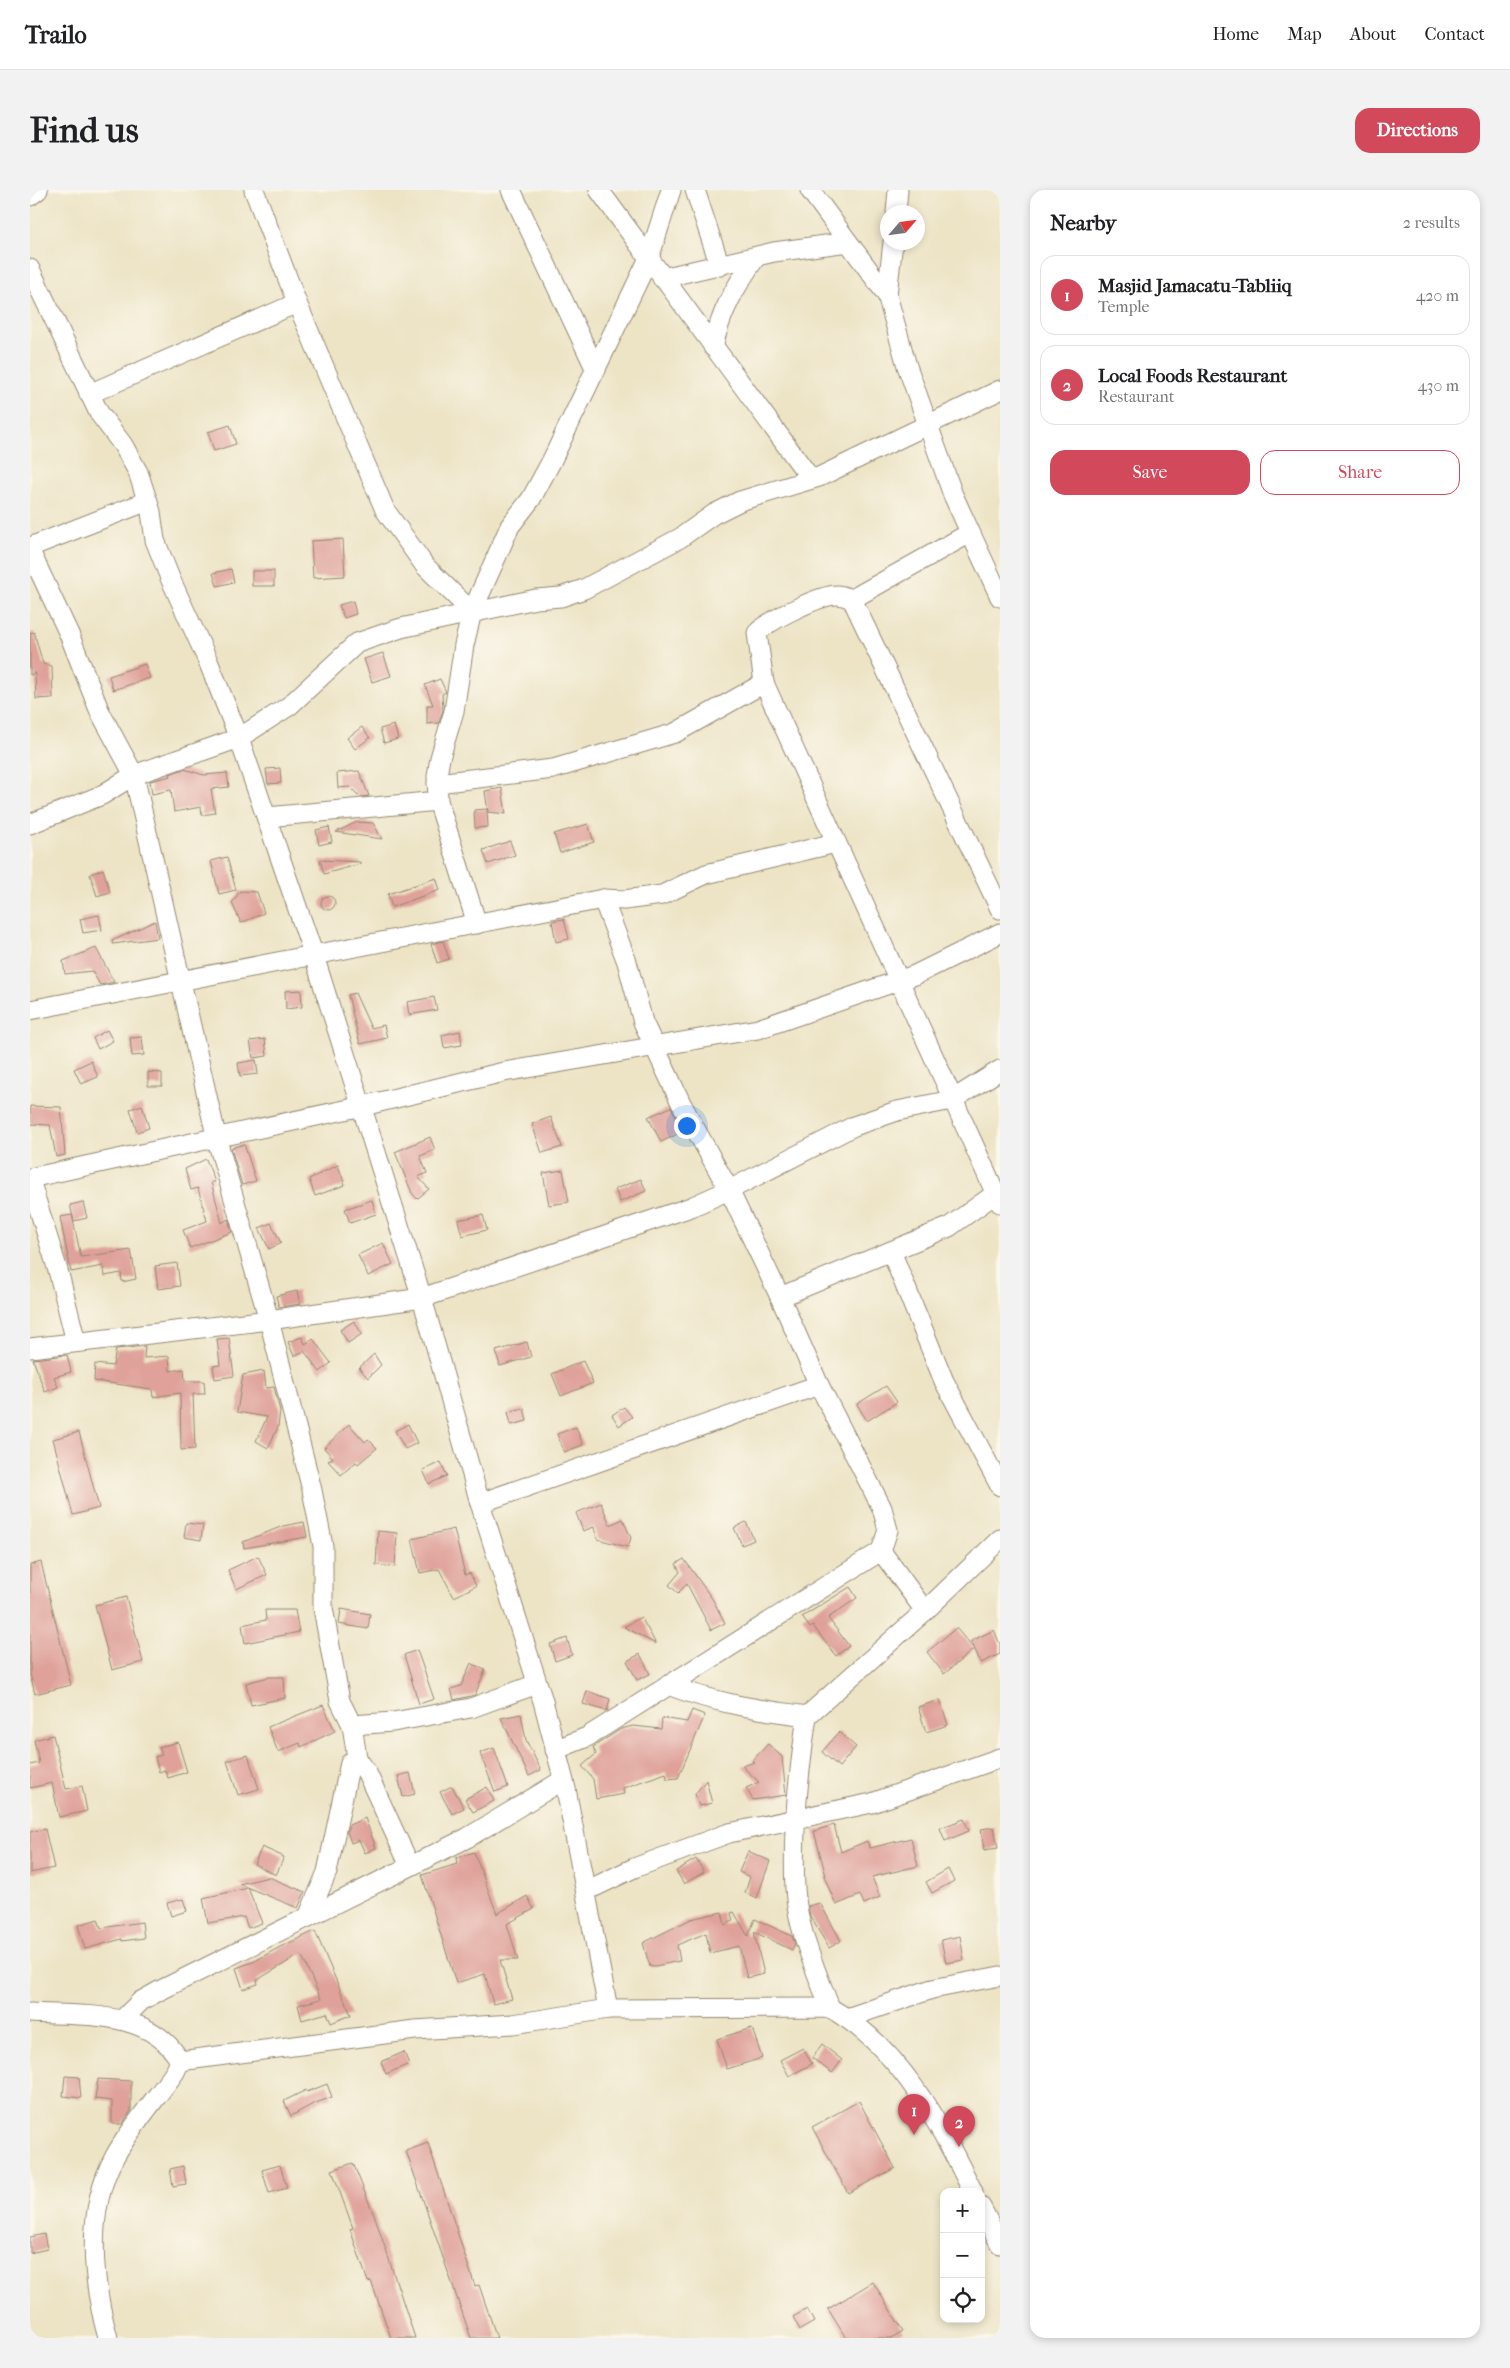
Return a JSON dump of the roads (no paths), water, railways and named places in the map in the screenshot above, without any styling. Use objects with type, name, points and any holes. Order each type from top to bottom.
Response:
[{"type":"street","points":[[30,196],[38,190]]},
{"type":"street","points":[[254,190],[297,303],[384,510],[425,566],[472,612]]},
{"type":"street","points":[[510,190],[596,370]]},
{"type":"street","points":[[598,190],[811,479]]},
{"type":"street","points":[[477,924],[438,792],[440,758],[454,711],[464,645],[472,612],[510,526],[531,499],[596,370],[649,258],[672,190]]},
{"type":"street","points":[[695,190],[720,266]]},
{"type":"street","points":[[810,190],[887,295],[907,366],[953,495],[1000,597]]},
{"type":"street","points":[[897,205],[898,190]]},
{"type":"street","points":[[662,278],[798,248],[848,242]]},
{"type":"street","points":[[887,295],[892,250]]},
{"type":"street","points":[[713,347],[718,324],[734,288],[756,257]]},
{"type":"street","points":[[30,269],[89,394],[134,466],[148,501],[155,540],[170,578],[205,653],[239,738],[314,956],[363,1106],[422,1298],[480,1503],[556,1750],[586,1891],[608,2009]]},
{"type":"street","points":[[89,394],[297,303]]},
{"type":"street","points":[[30,824],[102,795],[134,775],[239,738],[289,706],[357,643],[383,633],[536,598],[561,597],[584,589],[680,538],[714,514],[740,501],[811,479],[1000,390]]},
{"type":"street","points":[[30,547],[148,501]]},
{"type":"street","points":[[780,1297],[949,1227],[998,1198],[897,980],[764,683],[757,633],[765,624],[806,605],[839,595],[852,599],[970,533]]},
{"type":"street","points":[[30,552],[69,634],[100,712],[134,775],[216,1138],[269,1320],[312,1490],[322,1546],[323,1608],[340,1701],[352,1725],[357,1758],[367,1773],[410,1866]]},
{"type":"street","points":[[852,599],[1000,909]]},
{"type":"street","points":[[267,817],[438,792],[553,769],[675,734],[764,683]]},
{"type":"street","points":[[30,1010],[603,899],[624,900],[662,895],[706,874],[836,843]]},
{"type":"street","points":[[556,1750],[587,1737],[881,1551],[888,1530],[882,1508],[819,1385],[729,1190],[681,1102],[643,1022],[627,962],[603,899]]},
{"type":"street","points":[[76,1342],[59,1274],[30,1179],[363,1106],[504,1072],[655,1044],[758,1029],[915,975],[1000,933]]},
{"type":"street","points":[[30,1348],[269,1320],[422,1298],[691,1207],[729,1190],[854,1126],[897,1112],[952,1100],[1000,1070]]},
{"type":"street","points":[[891,1251],[944,1381],[1000,1486]]},
{"type":"street","points":[[480,1503],[819,1385]]},
{"type":"street","points":[[830,2008],[806,1942],[795,1889],[800,1770],[808,1716],[925,1611],[1000,1539]]},
{"type":"street","points":[[881,1551],[925,1611]]},
{"type":"street","points":[[352,1725],[393,1722],[471,1708],[537,1684]]},
{"type":"street","points":[[668,1685],[704,1699],[740,1708],[808,1716]]},
{"type":"street","points":[[308,1917],[327,1872],[350,1763],[357,1758]]},
{"type":"street","points":[[586,1891],[634,1868],[729,1833],[872,1803],[1000,1758]]},
{"type":"street","points":[[124,2019],[141,2001],[158,1991],[467,1838],[563,1780]]},
{"type":"street","points":[[847,2018],[932,1990],[1000,1976]]},
{"type":"street","points":[[180,2061],[415,2030],[513,2024],[608,2009],[830,2008],[847,2018],[889,2058],[917,2091],[941,2128],[972,2188]]},
{"type":"street","points":[[30,2013],[124,2019],[146,2029],[171,2045],[180,2061]]},
{"type":"street","points":[[108,2338],[100,2308],[95,2265],[95,2221],[102,2186],[115,2156],[175,2072],[180,2061]]},
{"type":"street","points":[[985,2215],[1000,2244]]},
{"type":"place","name":"Masjid Jamacatu-Tabliiq","points":[[914,2135]]},
{"type":"place","name":"Local Foods Restaurant","points":[[959,2147]]}]
